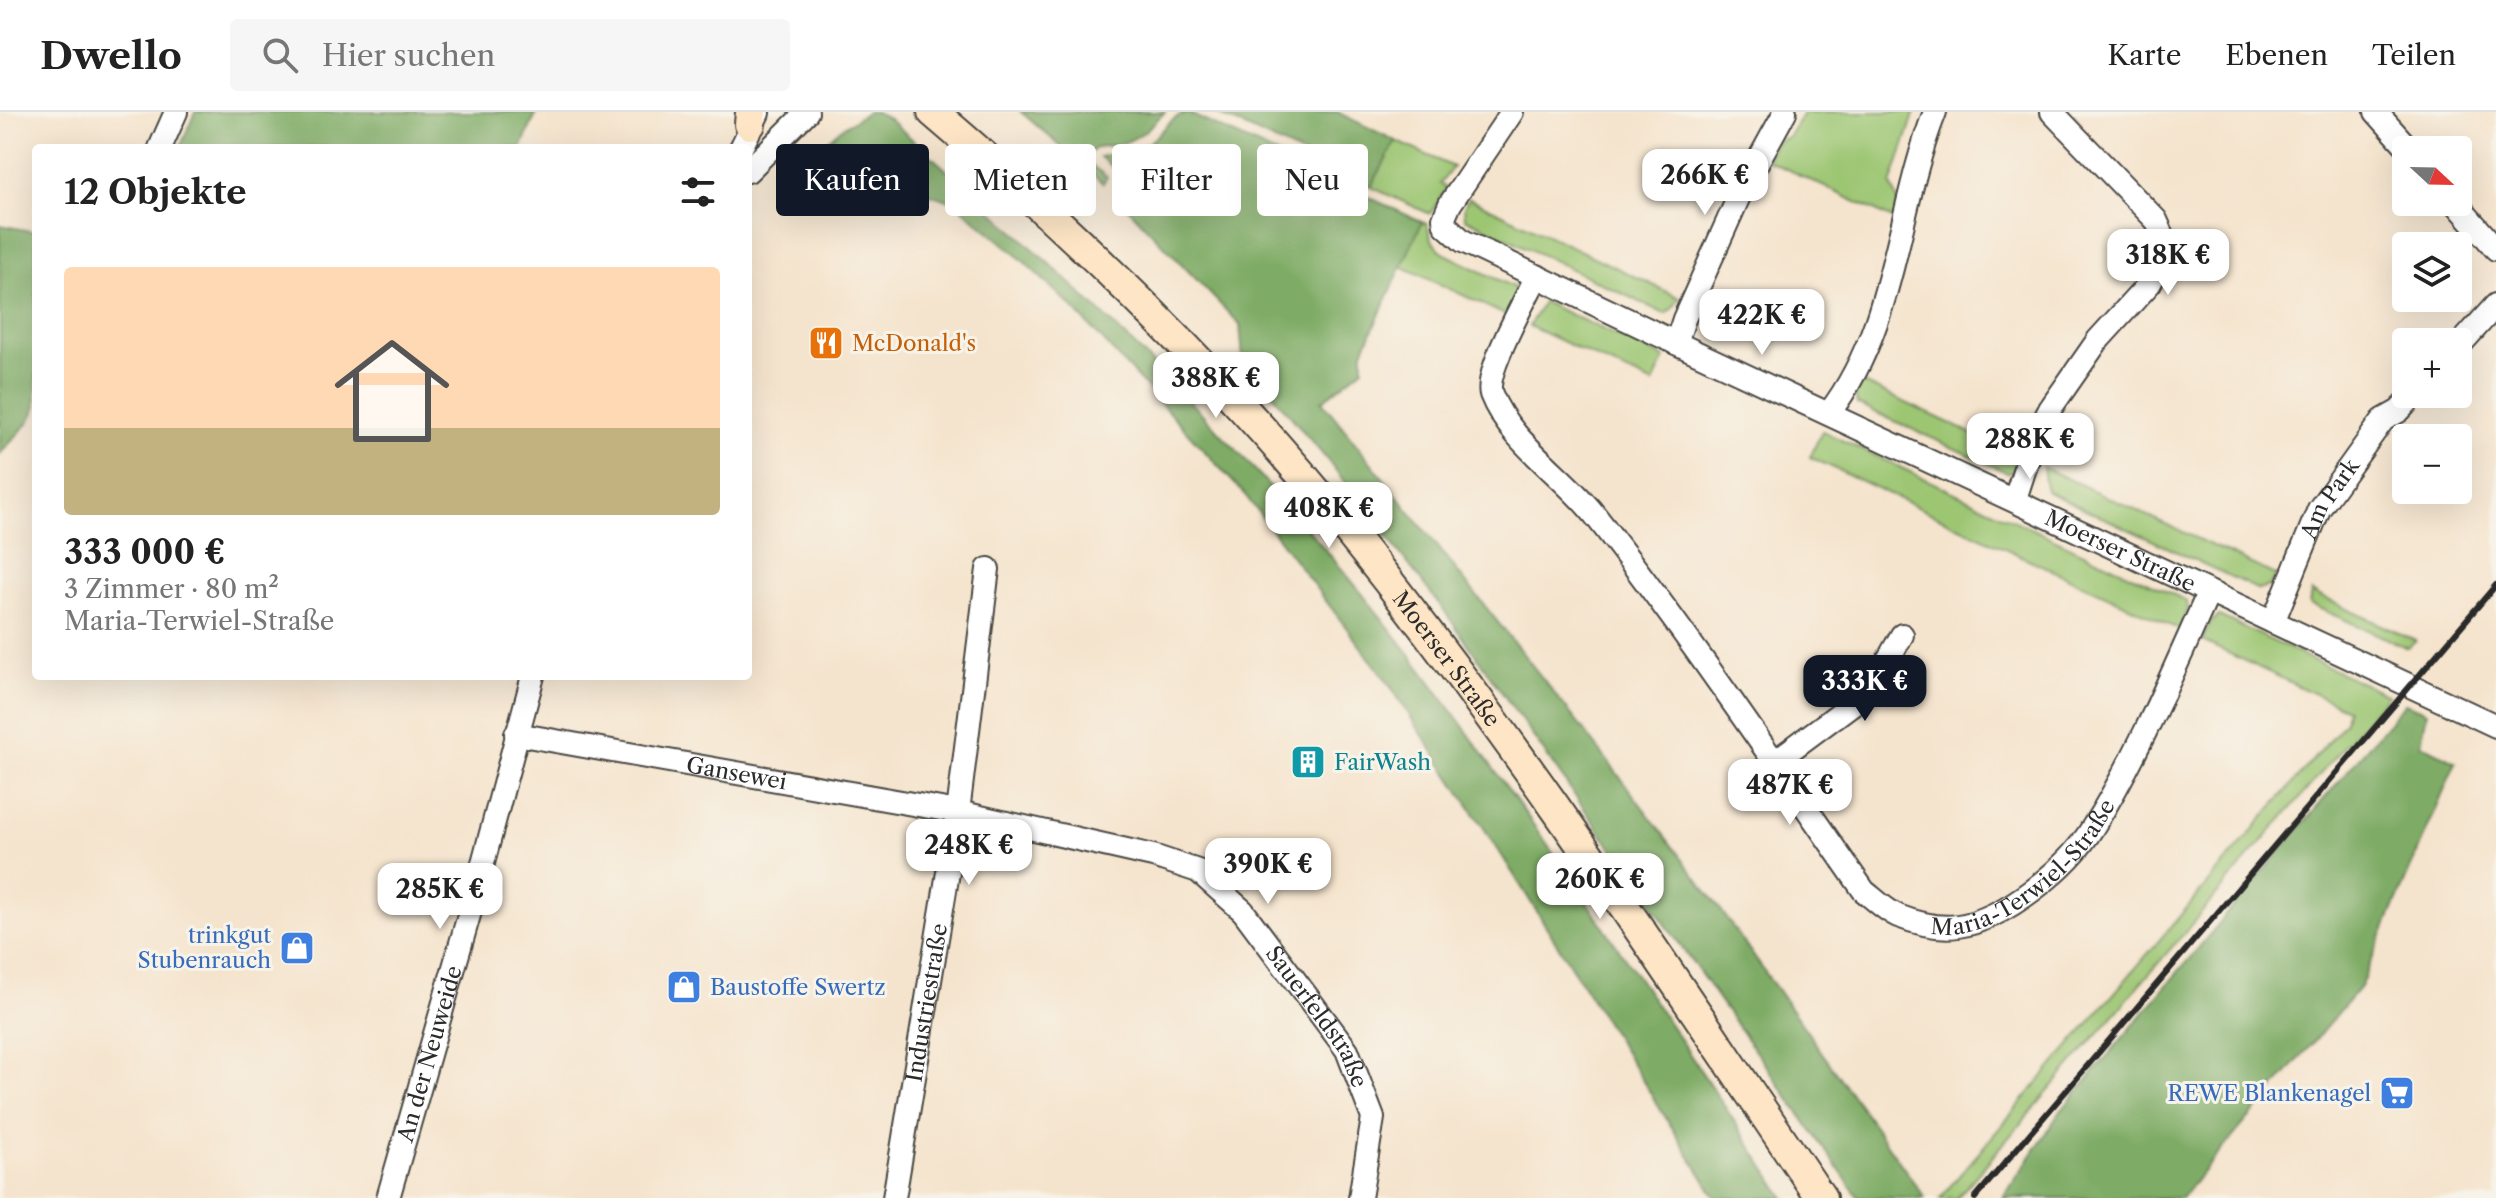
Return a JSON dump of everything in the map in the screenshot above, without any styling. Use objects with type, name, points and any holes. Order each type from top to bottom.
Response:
[{"type":"main road","name":"Moerser Straße","points":[[933,112],[970,144]]},
{"type":"main road","points":[[959,112],[973,144]]},
{"type":"main road","name":"Moerser Straße","points":[[1049,216],[1191,354],[1344,526],[1416,617],[1577,839],[1821,1198]]},
{"type":"street","points":[[162,144],[176,112]]},
{"type":"street","points":[[752,167],[807,112]]},
{"type":"street","name":"Moerser Straße","points":[[1512,112],[1450,204],[1444,218],[1445,225],[1463,241],[2496,726]]},
{"type":"street","points":[[1676,343],[1740,194],[1785,112]]},
{"type":"street","points":[[1829,413],[1845,391],[1886,299],[1907,200],[1935,112]]},
{"type":"street","points":[[2015,499],[2034,440],[2050,409],[2098,340],[2150,283],[2161,262],[2165,240],[2156,220],[2052,112]]},
{"type":"street","points":[[2376,112],[2397,136]]},
{"type":"street","points":[[2467,216],[2496,249]]},
{"type":"street","name":"Maria-Terwiel-Straße","points":[[1537,276],[1505,342],[1493,375],[1490,391],[1508,424],[1591,511],[1693,646],[1864,891],[1895,915],[1925,925],[1946,926],[1982,919],[2014,902],[2062,866],[2092,829],[2139,742],[2209,592]]},
{"type":"street","points":[[2472,332],[2496,305]]},
{"type":"street","name":"Am Park","points":[[2273,622],[2319,509],[2383,420],[2402,408]]},
{"type":"street","name":"Industriestraße","points":[[894,1198],[958,812],[988,569]]},
{"type":"street","points":[[1773,763],[1871,690],[1902,635]]},
{"type":"street","name":"An der Neuweide","points":[[388,1198],[532,680]]},
{"type":"street","name":"Gansewei","points":[[516,734],[958,812]]},
{"type":"street","name":"Sauerfeldstraße","points":[[958,812],[1153,856],[1198,871],[1243,911],[1347,1050],[1373,1118],[1360,1198]]},
{"type":"green space","points":[[195,112],[537,112],[523,144],[182,144]]},
{"type":"green space","points":[[867,112],[876,112],[889,119],[917,144],[823,144]]},
{"type":"green space","points":[[1021,112],[1165,112],[1146,130],[1123,143],[1096,149],[1096,144],[1058,144]]},
{"type":"green space","points":[[1213,112],[1337,112],[1396,141],[1371,187],[1368,186],[1368,144],[1280,144]]},
{"type":"green space","points":[[1804,112],[1915,112],[1891,185],[1898,200],[1895,220],[1767,160],[1776,142],[1788,137]]},
{"type":"green space","points":[[1188,113],[1257,145],[1257,216],[1368,216],[1368,197],[1422,222],[1363,351],[1363,368],[1322,401],[1597,747],[1718,906],[1925,1198],[1859,1198],[1443,609],[1333,467],[1243,359],[1240,325],[1136,216],[1241,216],[1241,144],[1146,144],[1182,114]]},
{"type":"green space","points":[[1396,141],[1453,167],[1440,184],[1447,188],[1430,214],[1371,187]]},
{"type":"green space","points":[[1112,154],[1112,167],[1100,157]]},
{"type":"green space","points":[[929,155],[945,169],[945,199],[929,194]]},
{"type":"green space","points":[[1096,169],[1107,177],[1103,183],[1096,177]]},
{"type":"green space","points":[[1469,198],[1680,298],[1665,314],[1465,218],[1464,207]]},
{"type":"green space","points":[[971,216],[998,216],[1068,281],[1239,452],[1345,573],[1422,671],[1520,806],[1785,1198],[1716,1198],[1499,851],[1387,681],[1245,495],[1074,309]]},
{"type":"green space","points":[[1422,222],[1427,224],[1431,239],[1443,253],[1515,288],[1516,296],[1507,316],[1401,266]]},
{"type":"green space","points":[[0,225],[32,231],[32,416],[0,454]]},
{"type":"green space","points":[[1543,302],[1665,358],[1653,384],[1529,326]]},
{"type":"green space","points":[[1859,381],[2022,457],[2008,473],[1857,404],[1855,394]]},
{"type":"green space","points":[[1822,431],[2187,601],[2188,609],[2180,630],[1810,457]]},
{"type":"green space","points":[[2043,467],[2277,576],[2269,587],[2259,590],[2046,491]]},
{"type":"green space","points":[[2311,592],[2416,641],[2408,648],[2309,604]]},
{"type":"green space","points":[[2219,616],[2388,695],[1957,1198],[1940,1198],[2345,722],[2347,709],[2202,641],[2211,622]]},
{"type":"green space","points":[[2405,703],[2427,712],[2421,744],[2456,762],[2360,987],[2181,1198],[2003,1198],[2060,1112]]},
{"type":"railway","points":[[1975,1198],[2496,585]]},
{"type":"place","name":"McDonald's","points":[[826,343]]},
{"type":"place","name":"FairWash","points":[[1308,762]]},
{"type":"place","name":"trinkgut Stubenrauch","points":[[297,948]]},
{"type":"place","name":"Baustoffe Swertz","points":[[684,987]]},
{"type":"place","name":"REWE Blankenagel","points":[[2397,1093]]}]
